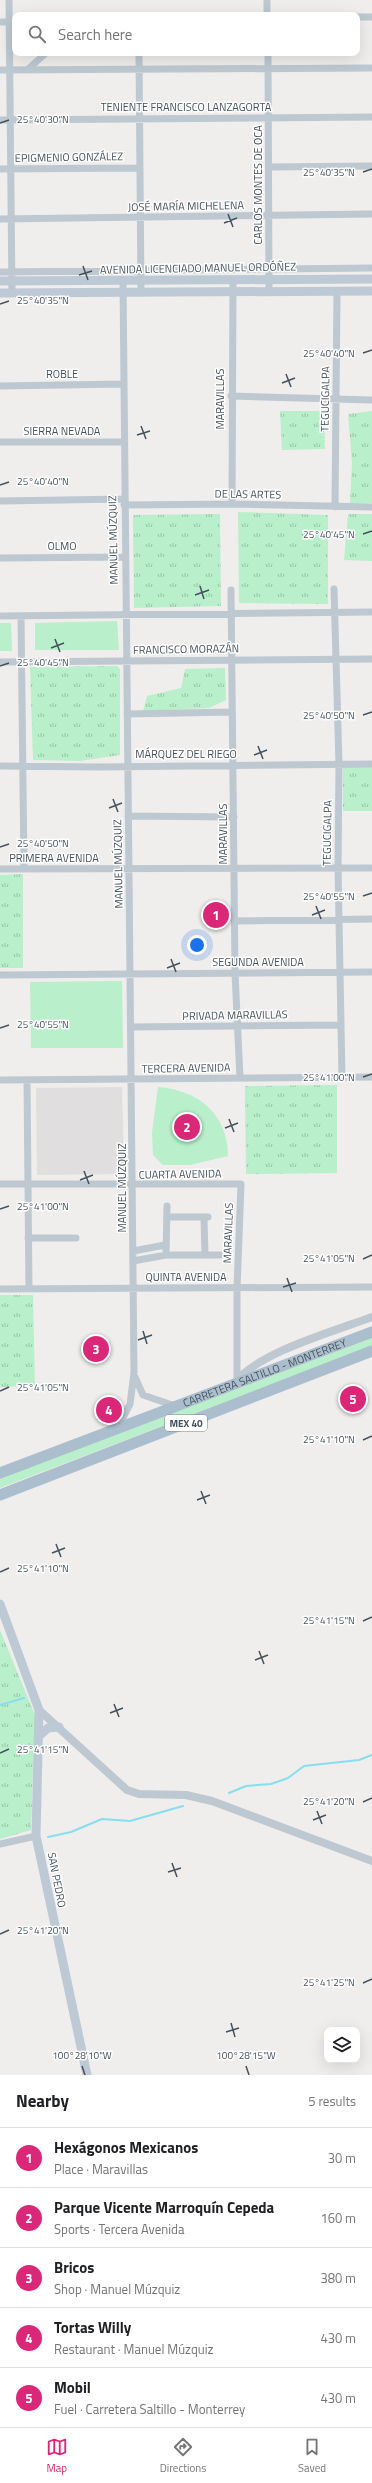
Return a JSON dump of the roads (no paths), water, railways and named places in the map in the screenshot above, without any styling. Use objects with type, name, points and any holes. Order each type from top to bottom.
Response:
[{"type":"main road","name":"AVENIDA LICENCIADO MANUEL ORDÓÑEZ","points":[[0,281],[12,277],[123,282],[270,279],[372,279]]},
{"type":"main road","points":[[0,293],[232,293],[372,291]]},
{"type":"main road","name":"CARRETERA SALTILLO - MONTERREY","points":[[0,1473],[234,1382],[372,1332]]},
{"type":"main road","name":"CARRETERA SALTILLO - MONTERREY","points":[[0,1495],[372,1351]]},
{"type":"main road","points":[[0,1604],[39,1710]]},
{"type":"main road","name":"SAN PEDRO","points":[[39,1710],[36,1836],[87,2075]]},
{"type":"main road","points":[[38,1737],[48,1728],[59,1727]]},
{"type":"street","points":[[9,0],[11,70],[10,169],[12,293]]},
{"type":"street","points":[[267,0],[267,12]]},
{"type":"street","points":[[360,17],[372,17]]},
{"type":"street","points":[[0,22],[10,22]]},
{"type":"street","points":[[27,70],[43,56]]},
{"type":"street","points":[[139,56],[141,293]]},
{"type":"street","name":"CARLOS MONTES DE OCA","points":[[268,56],[270,292]]},
{"type":"street","points":[[0,70],[372,68]]},
{"type":"street","name":"TENIENTE FRANCISCO LANZAGORTA","points":[[0,120],[372,117]]},
{"type":"street","points":[[269,167],[372,166]]},
{"type":"street","name":"EPIGMENIO GONZÁLEZ","points":[[0,169],[139,168]]},
{"type":"street","name":"JOSÉ MARÍA MICHELENA","points":[[0,219],[372,214]]},
{"type":"street","points":[[0,272],[12,277],[140,270],[372,268]]},
{"type":"street","name":"MARAVILLAS","points":[[232,504],[231,396],[233,280]]},
{"type":"street","name":"MANUEL MÚZQUIZ","points":[[118,1428],[130,1404],[134,1373],[132,1288],[132,1080],[125,615],[123,282]]},
{"type":"street","name":"TEGUCIGALPA","points":[[335,507],[337,292]]},
{"type":"street","name":"ROBLE","points":[[0,386],[123,384]]},
{"type":"street","points":[[231,396],[372,400]]},
{"type":"street","name":"SIERRA NEVADA","points":[[0,442],[124,442]]},
{"type":"street","name":"DE LAS ARTES","points":[[0,500],[372,507]]},
{"type":"street","name":"OLMO","points":[[0,558],[125,557]]},
{"type":"street","name":"TEGUCIGALPA","points":[[334,589],[339,764],[338,868],[342,1078]]},
{"type":"street","name":"MARAVILLAS","points":[[231,590],[234,765],[233,868],[235,973],[240,1078]]},
{"type":"street","points":[[0,616],[231,612],[372,612]]},
{"type":"street","points":[[21,616],[24,765],[24,868]]},
{"type":"street","name":"FRANCISCO MORAZÁN","points":[[0,662],[372,659]]},
{"type":"street","points":[[127,714],[232,712]]},
{"type":"street","name":"MÁRQUEZ DEL RIEGO","points":[[0,766],[372,764]]},
{"type":"street","points":[[128,816],[234,817]]},
{"type":"street","name":"PRIMERA AVENIDA","points":[[0,869],[129,870],[372,868]]},
{"type":"street","points":[[234,921],[372,919]]},
{"type":"street","name":"SEGUNDA AVENIDA","points":[[0,975],[372,972]]},
{"type":"street","name":"PRIVADA MARAVILLAS","points":[[131,1027],[340,1025]]},
{"type":"street","name":"TERCERA AVENIDA","points":[[0,1080],[372,1077]]},
{"type":"street","points":[[27,1080],[29,1289]]},
{"type":"street","name":"CUARTA AVENIDA","points":[[0,1184],[241,1184]]},
{"type":"street","name":"MARAVILLAS","points":[[234,1382],[241,1184]]},
{"type":"street","points":[[166,1255],[168,1217],[167,1206]]},
{"type":"street","points":[[168,1217],[206,1217],[205,1254]]},
{"type":"street","points":[[28,1238],[76,1238]]},
{"type":"street","points":[[133,1252],[166,1245]]},
{"type":"street","points":[[133,1261],[166,1255],[220,1255]]},
{"type":"street","name":"QUINTA AVENIDA","points":[[0,1289],[237,1289],[372,1287]]},
{"type":"street","points":[[234,1382],[255,1364],[268,1357],[372,1317]]},
{"type":"street","name":"MANUEL MÚZQUIZ","points":[[134,1373],[138,1388],[143,1395],[175,1406]]},
{"type":"street","points":[[39,1710],[59,1727],[109,1776],[127,1790],[139,1794],[186,1795],[212,1801],[372,1861]]},
{"type":"street","points":[[0,1844],[36,1836]]},
{"type":"waterway","points":[[0,1705],[24,1698]]},
{"type":"waterway","points":[[229,1793],[246,1786],[271,1784],[288,1778],[304,1766],[359,1760],[372,1755]]},
{"type":"waterway","points":[[48,1837],[71,1832],[102,1819],[130,1821],[183,1806]]},
{"type":"place","name":"Hexágonos Mexicanos","points":[[216,915]]},
{"type":"place","name":"Parque Vicente Marroquín Cepeda","points":[[187,1127]]},
{"type":"place","name":"Bricos","points":[[96,1349]]},
{"type":"place","name":"Mobil","points":[[353,1399]]},
{"type":"place","name":"Tortas Willy","points":[[109,1410]]}]
